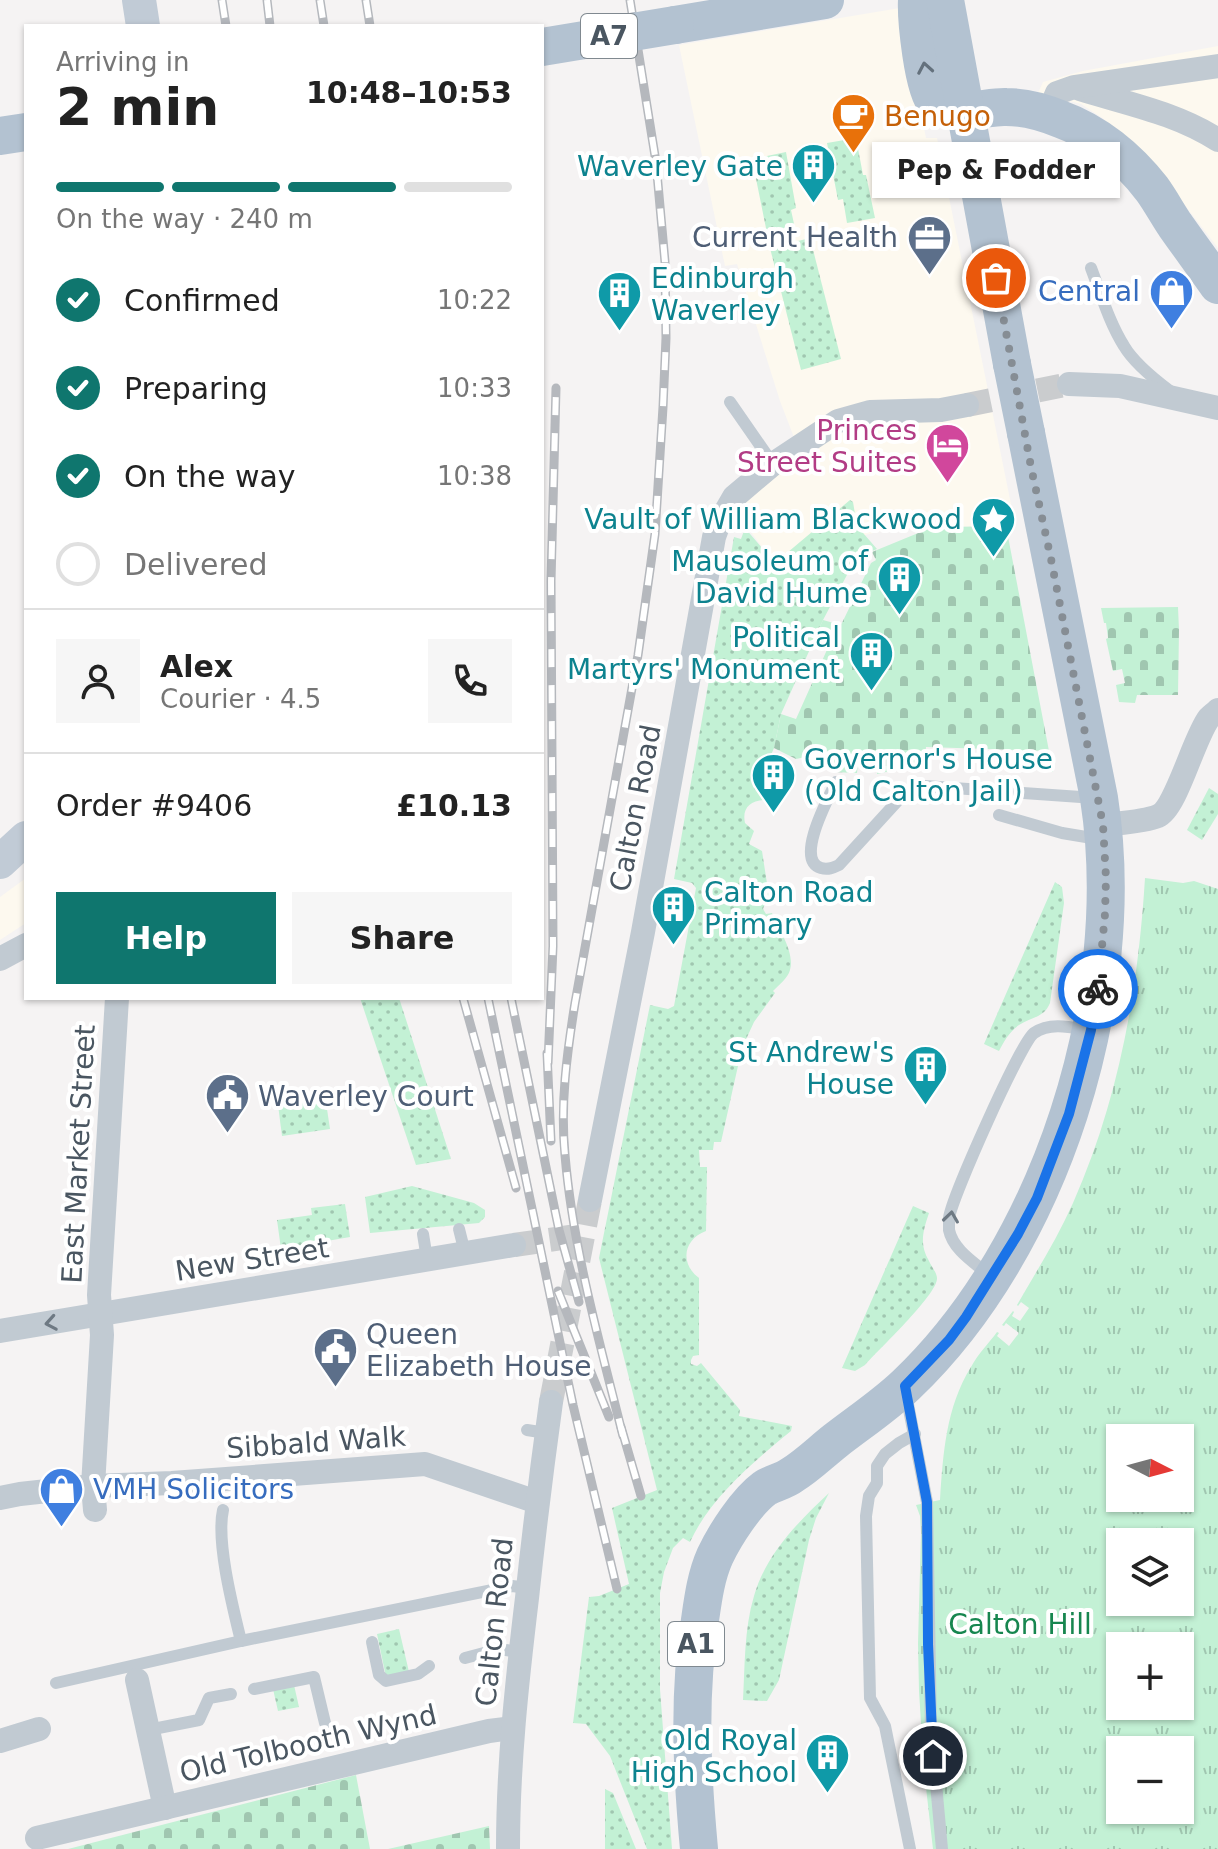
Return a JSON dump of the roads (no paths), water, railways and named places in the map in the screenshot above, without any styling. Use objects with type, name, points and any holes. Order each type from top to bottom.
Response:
[{"type":"main road","name":"A7","points":[[544,47],[825,0]]},
{"type":"main road","points":[[917,0],[916,21],[929,89],[936,103],[944,108],[1006,107],[1048,114],[1073,124],[1106,144],[1153,190],[1218,285]]},
{"type":"main road","points":[[945,0],[965,110]]},
{"type":"main road","points":[[958,72],[979,94],[1006,107]]},
{"type":"main road","name":"A1","points":[[699,1849],[694,1795],[692,1703],[696,1643],[708,1576],[722,1543],[747,1507],[765,1488],[793,1475],[905,1386],[949,1340],[966,1317],[1018,1234],[1054,1157],[1091,1030],[1099,981],[1106,878],[1102,821],[965,110]]},
{"type":"main road","points":[[0,136],[24,132]]},
{"type":"main road","name":"A1","points":[[723,1849],[718,1784],[718,1688],[725,1609],[736,1569],[747,1547],[773,1511],[793,1475]]},
{"type":"street","points":[[139,0],[143,24]]},
{"type":"street","points":[[1048,114],[1057,93],[1074,87],[1218,66]]},
{"type":"street","points":[[1074,87],[1153,109],[1199,128],[1218,140]]},
{"type":"street","points":[[1069,384],[1120,386],[1218,408]]},
{"type":"street","name":"Calton Road","points":[[590,1200],[693,664],[714,537],[726,509],[734,497],[773,464],[838,421],[870,412],[941,410],[967,405]]},
{"type":"street","points":[[1102,821],[1156,817],[1165,812],[1208,719],[1218,710]]},
{"type":"street","points":[[0,862],[24,840]]},
{"type":"street","points":[[0,959],[24,946]]},
{"type":"street","name":"East Market Street","points":[[101,1314],[99,1295],[117,1000]]},
{"type":"street","name":"New Street","points":[[0,1331],[514,1245]]},
{"type":"street","points":[[94,1498],[101,1314]]},
{"type":"street","name":"Calton Road","points":[[508,1849],[512,1728],[537,1502],[537,1432],[551,1402]]},
{"type":"street","name":"Sibbald Walk","points":[[0,1498],[20,1494],[94,1498],[172,1483],[425,1464],[537,1502]]},
{"type":"street","name":"Old Tolbooth Wynd","points":[[137,1680],[165,1808]]},
{"type":"street","name":"Old Tolbooth Wynd","points":[[37,1838],[165,1808],[319,1764],[512,1728]]},
{"type":"street","points":[[0,1741],[39,1729]]},
{"type":"lane","points":[[1091,268],[1126,349],[1158,383],[1179,398]]},
{"type":"lane","points":[[730,402],[773,464]]},
{"type":"lane","points":[[836,782],[811,842],[811,858],[816,866],[823,869],[839,865],[912,788],[925,786],[1102,821]]},
{"type":"lane","points":[[999,815],[1062,833],[1102,821]]},
{"type":"lane","points":[[992,1277],[954,1244],[949,1219],[959,1189],[1008,1075],[1031,1034],[1060,1026],[1091,1030]]},
{"type":"lane","points":[[459,1229],[465,1253]]},
{"type":"lane","points":[[423,1234],[427,1259]]},
{"type":"lane","points":[[905,1386],[927,1502],[931,1730],[942,1849]]},
{"type":"lane","points":[[910,1849],[885,1726],[870,1698],[866,1516],[869,1496],[877,1483],[877,1466],[885,1454],[915,1434]]},
{"type":"lane","points":[[223,1510],[220,1523],[241,1641]]},
{"type":"lane","points":[[56,1683],[241,1641],[512,1586],[528,1588]]},
{"type":"lane","points":[[372,1642],[379,1675],[386,1681],[418,1674],[429,1666]]},
{"type":"lane","points":[[465,1658],[499,1649],[520,1652]]},
{"type":"lane","points":[[254,1689],[314,1677],[325,1723]]},
{"type":"lane","points":[[148,1730],[199,1720],[209,1698],[231,1694]]},
{"type":"tunnel","points":[[967,405],[1069,384]]},
{"type":"tunnel","points":[[551,1402],[590,1200]]},
{"type":"tunnel","points":[[514,1245],[583,1235]]},
{"type":"railway","points":[[222,0],[226,24]]},
{"type":"railway","points":[[267,0],[270,24]]},
{"type":"railway","points":[[320,0],[324,24]]},
{"type":"railway","points":[[366,0],[370,24]]},
{"type":"railway","points":[[623,1436],[574,1226],[563,1117],[575,1003],[638,655],[655,534],[663,407],[665,262],[656,162],[630,0]]},
{"type":"railway","points":[[548,1063],[553,946],[551,581],[556,388]]},
{"type":"railway","points":[[464,1000],[516,1188]]},
{"type":"railway","points":[[488,1000],[573,1405],[617,1589]]},
{"type":"railway","points":[[511,1000],[559,1230],[579,1302]]},
{"type":"railway","points":[[547,1053],[551,1141]]},
{"type":"railway","points":[[558,1291],[609,1417]]},
{"type":"railway","points":[[621,1427],[641,1496]]},
{"type":"place","name":"Benugo","points":[[853,155]]},
{"type":"place","name":"Waverley Gate","points":[[814,205]]},
{"type":"place","name":"Current Health","points":[[929,276]]},
{"type":"place","name":"Pep & Fodder","points":[[996,278]]},
{"type":"place","name":"Central","points":[[1171,330]]},
{"type":"place","name":"Edinburgh Waverley","points":[[620,333]]},
{"type":"place","name":"Princes Street Suites","points":[[948,485]]},
{"type":"place","name":"Vault of William Blackwood","points":[[993,558]]},
{"type":"place","name":"Mausoleum of David Hume","points":[[899,616]]},
{"type":"place","name":"Political Martyrs' Monument","points":[[871,692]]},
{"type":"place","name":"Governor's House (Old Calton Jail)","points":[[773,814]]},
{"type":"place","name":"Calton Road Primary","points":[[673,947]]},
{"type":"place","name":"St Andrew's House","points":[[925,1107]]},
{"type":"place","name":"Waverley Court","points":[[227,1135]]},
{"type":"place","name":"Queen Elizabeth House","points":[[335,1389]]},
{"type":"place","name":"VMH Solicitors","points":[[62,1528]]},
{"type":"place","name":"Old Royal High School","points":[[828,1795]]},
{"type":"park label","name":"Calton Hill","points":[[1020,1624]]}]
